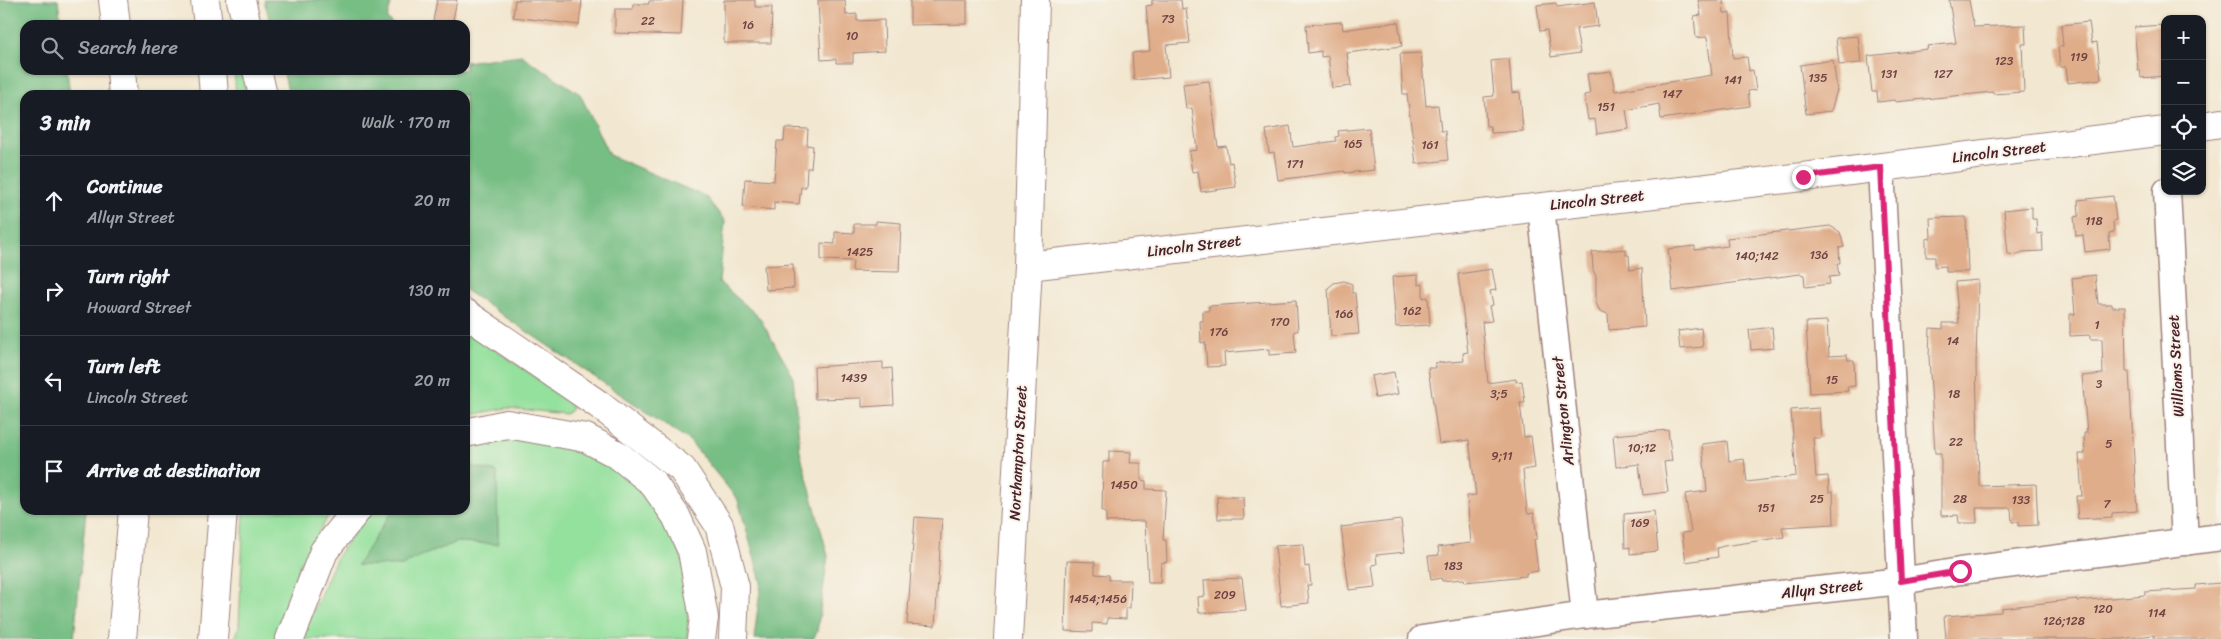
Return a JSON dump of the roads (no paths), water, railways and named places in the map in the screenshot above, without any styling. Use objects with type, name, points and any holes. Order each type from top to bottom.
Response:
[{"type":"main road","points":[[113,0],[115,20]]},
{"type":"main road","points":[[205,0],[207,20]]},
{"type":"main road","points":[[241,0],[246,20]]},
{"type":"main road","name":"Northampton Street","points":[[1008,639],[1028,266],[1035,0]]},
{"type":"main road","points":[[121,75],[123,90]]},
{"type":"main road","points":[[212,75],[214,90]]},
{"type":"main road","points":[[258,75],[262,90]]},
{"type":"main road","points":[[2206,125],[2221,123]]},
{"type":"main road","name":"Lincoln Street","points":[[1028,266],[1881,167],[2161,132]]},
{"type":"main road","points":[[470,315],[598,404],[682,469],[719,525],[735,586],[733,639]]},
{"type":"main road","points":[[470,432],[507,424],[586,438],[618,455],[652,482],[676,516],[692,551],[704,618],[701,639]]},
{"type":"main road","points":[[122,639],[133,515]]},
{"type":"main road","points":[[213,639],[223,515]]},
{"type":"main road","points":[[290,639],[324,551],[353,515]]},
{"type":"street","points":[[1881,167],[1904,639]]},
{"type":"street","name":"Williams Street","points":[[2168,195],[2185,542]]},
{"type":"street","name":"Arlington Street","points":[[1541,207],[1585,615]]},
{"type":"street","name":"Allyn Street","points":[[1439,638],[1585,615],[1901,581],[1960,571],[2221,537]]}]
